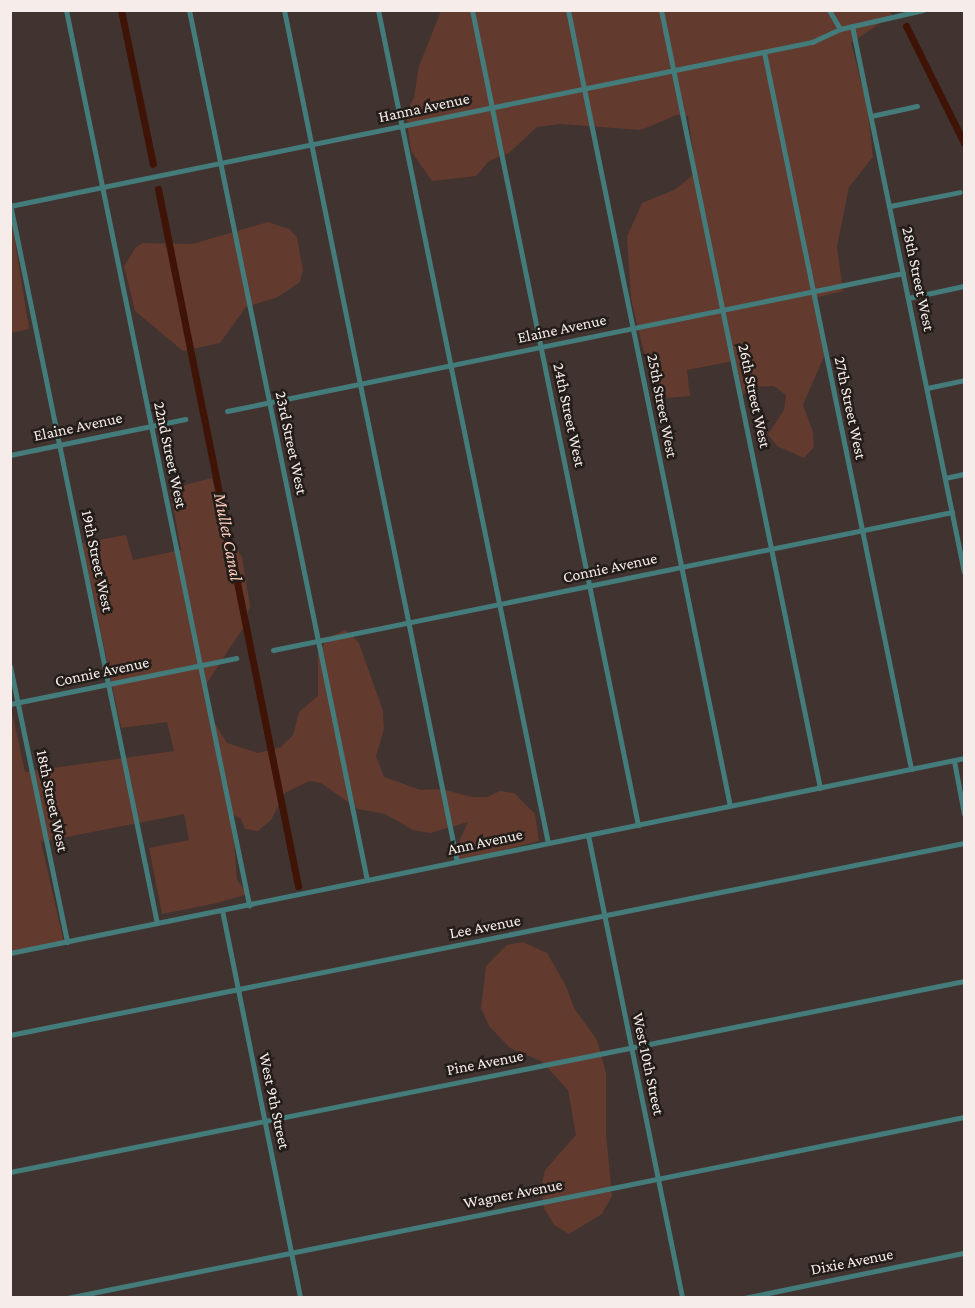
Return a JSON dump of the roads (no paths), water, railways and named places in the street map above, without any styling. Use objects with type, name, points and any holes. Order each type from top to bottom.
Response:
[{"type":"street","name":"22nd Street West","points":[[66,10],[249,904]]},
{"type":"street","name":"23rd Street West","points":[[189,10],[367,880]]},
{"type":"street","points":[[284,10],[457,862]]},
{"type":"street","points":[[378,10],[548,843]]},
{"type":"street","name":"24th Street West","points":[[472,10],[638,825]]},
{"type":"street","name":"25th Street West","points":[[568,10],[730,806]]},
{"type":"street","name":"26th Street West","points":[[661,10],[820,788]]},
{"type":"street","points":[[829,10],[840,29],[923,10]]},
{"type":"street","name":"28th Street West","points":[[852,26],[964,570]]},
{"type":"street","name":"Hanna Avenue","points":[[11,205],[764,52],[819,40],[840,29]]},
{"type":"street","name":"27th Street West","points":[[764,52],[911,769]]},
{"type":"street","points":[[871,116],[917,106]]},
{"type":"street","points":[[890,206],[960,192]]},
{"type":"street","name":"19th Street West","points":[[11,205],[157,923]]},
{"type":"street","name":"Elaine Avenue","points":[[226,411],[903,273]]},
{"type":"street","points":[[908,298],[964,286]]},
{"type":"street","points":[[927,388],[964,380]]},
{"type":"street","name":"Elaine Avenue","points":[[10,455],[185,419]]},
{"type":"street","points":[[945,478],[964,474]]},
{"type":"street","name":"Connie Avenue","points":[[273,650],[952,512]]},
{"type":"street","name":"Connie Avenue","points":[[10,704],[236,658]]},
{"type":"street","name":"18th Street West","points":[[10,666],[67,942]]},
{"type":"street","name":"Ann Avenue","points":[[10,953],[964,758]]},
{"type":"street","points":[[954,760],[964,814]]},
{"type":"street","name":"West 10th Street","points":[[588,835],[682,1298]]},
{"type":"street","name":"Lee Avenue","points":[[10,1035],[964,843]]},
{"type":"street","name":"West 9th Street","points":[[222,910],[300,1298]]},
{"type":"street","name":"Pine Avenue","points":[[10,1172],[964,981]]},
{"type":"street","name":"Wagner Avenue","points":[[67,1298],[964,1117]]},
{"type":"street","name":"Dixie Avenue","points":[[744,1298],[964,1253]]},
{"type":"waterway","name":"Mullet Canal","points":[[121,10],[153,164]]},
{"type":"waterway","points":[[906,26],[964,143]]},
{"type":"waterway","name":"Mullet Canal","points":[[158,189],[298,886]]}]
